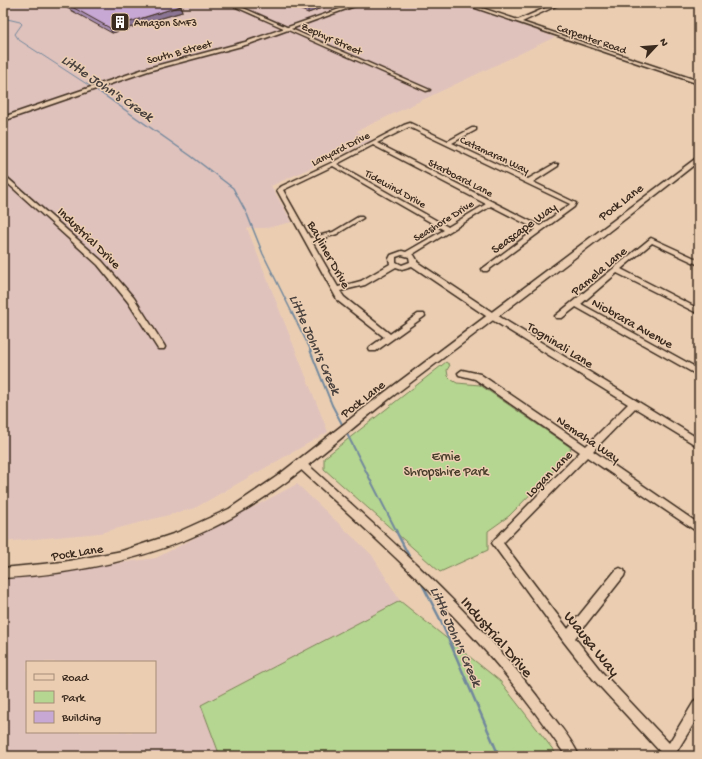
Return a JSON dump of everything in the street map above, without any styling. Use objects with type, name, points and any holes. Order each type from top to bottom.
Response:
[{"type":"street","name":"Zephyr Street","points":[[229,3],[428,90]]},
{"type":"street","name":"South B Street","points":[[3,119],[99,85],[157,67],[240,45],[361,3]]},
{"type":"street","points":[[463,3],[518,22],[560,3]]},
{"type":"street","name":"Carpenter Road","points":[[518,22],[699,84]]},
{"type":"street","name":"Catamaran Way","points":[[408,125],[413,126],[574,203]]},
{"type":"street","name":"Lanyard Drive","points":[[281,188],[333,164],[408,125]]},
{"type":"street","points":[[448,143],[474,129]]},
{"type":"street","name":"Starboard Lane","points":[[373,143],[540,229]]},
{"type":"street","name":"Pock Lane","points":[[3,573],[77,566],[109,560],[158,546],[185,536],[235,511],[271,487],[353,422],[699,158]]},
{"type":"street","name":"Tidewind Drive","points":[[333,164],[449,230]]},
{"type":"street","points":[[530,181],[556,165]]},
{"type":"street","name":"Industrial Drive","points":[[3,176],[100,263],[131,300],[161,347]]},
{"type":"street","name":"Bayliner Drive","points":[[281,188],[281,192],[336,290],[345,303],[390,338]]},
{"type":"street","name":"Seascape Way","points":[[485,269],[572,206],[574,203]]},
{"type":"street","name":"Seashore Drive","points":[[408,254],[490,204]]},
{"type":"street","points":[[309,241],[331,235],[360,218]]},
{"type":"street","name":"Pamela Lane","points":[[559,316],[576,304],[651,240],[699,263]]},
{"type":"street","name":"Seashore Drive","points":[[402,253],[408,254],[414,260],[412,263],[402,267],[396,264],[392,259],[393,256],[402,253]]},
{"type":"street","name":"Togninali Lane","points":[[412,263],[492,316],[699,443]]},
{"type":"street","name":"Seashore Drive","points":[[336,290],[363,283],[396,264]]},
{"type":"street","points":[[617,270],[699,312]]},
{"type":"street","name":"Niobrara Avenue","points":[[576,304],[699,373]]},
{"type":"street","points":[[373,349],[420,316]]},
{"type":"street","name":"Nemaha Way","points":[[462,373],[477,376],[699,529]]},
{"type":"street","name":"Logan Lane","points":[[497,543],[634,403]]},
{"type":"street","name":"Industrial Drive","points":[[301,464],[390,546],[446,600],[477,633],[558,734],[573,756]]},
{"type":"street","name":"Wausa Way","points":[[497,543],[568,638],[631,713],[671,754]]},
{"type":"street","points":[[568,638],[620,573]]},
{"type":"street","points":[[671,754],[699,704]]},
{"type":"shaded area","points":[[3,3],[461,3],[555,37],[357,131],[372,140],[271,186],[292,222],[267,228],[247,228],[328,432],[195,508],[100,533],[3,542]]},
{"type":"shaded area","points":[[297,484],[372,555],[400,601],[217,696],[225,756],[3,756],[3,578],[156,558]]},
{"type":"green space","name":"Ernie Shropshire Park","points":[[446,362],[450,365],[447,370],[448,376],[452,380],[457,383],[480,385],[570,447],[571,453],[509,516],[488,531],[488,550],[440,572],[324,469],[324,458]]},
{"type":"green space","points":[[400,601],[500,681],[558,756],[220,756],[201,705]]},
{"type":"building","name":"Amazon SMF3","points":[[65,3],[174,3],[181,6],[110,28]]},
{"type":"building","points":[[297,3],[320,3],[308,7]]},
{"type":"waterway","name":"Little John's Creek","points":[[3,18],[20,22],[22,24],[15,34],[19,40],[99,92]]},
{"type":"waterway","name":"Little John's Creek","points":[[98,91],[191,156],[233,188],[247,214],[263,254],[311,351]]},
{"type":"waterway","name":"Little John's Creek","points":[[310,350],[332,405],[343,426]]},
{"type":"waterway","name":"Little John's Creek","points":[[346,432],[397,532]]},
{"type":"waterway","name":"Little John's Creek","points":[[396,531],[411,560]]},
{"type":"waterway","name":"Little John's Creek","points":[[421,582],[439,617],[499,756]]},
{"type":"place","name":"Amazon SMF3","points":[[120,22]]}]
